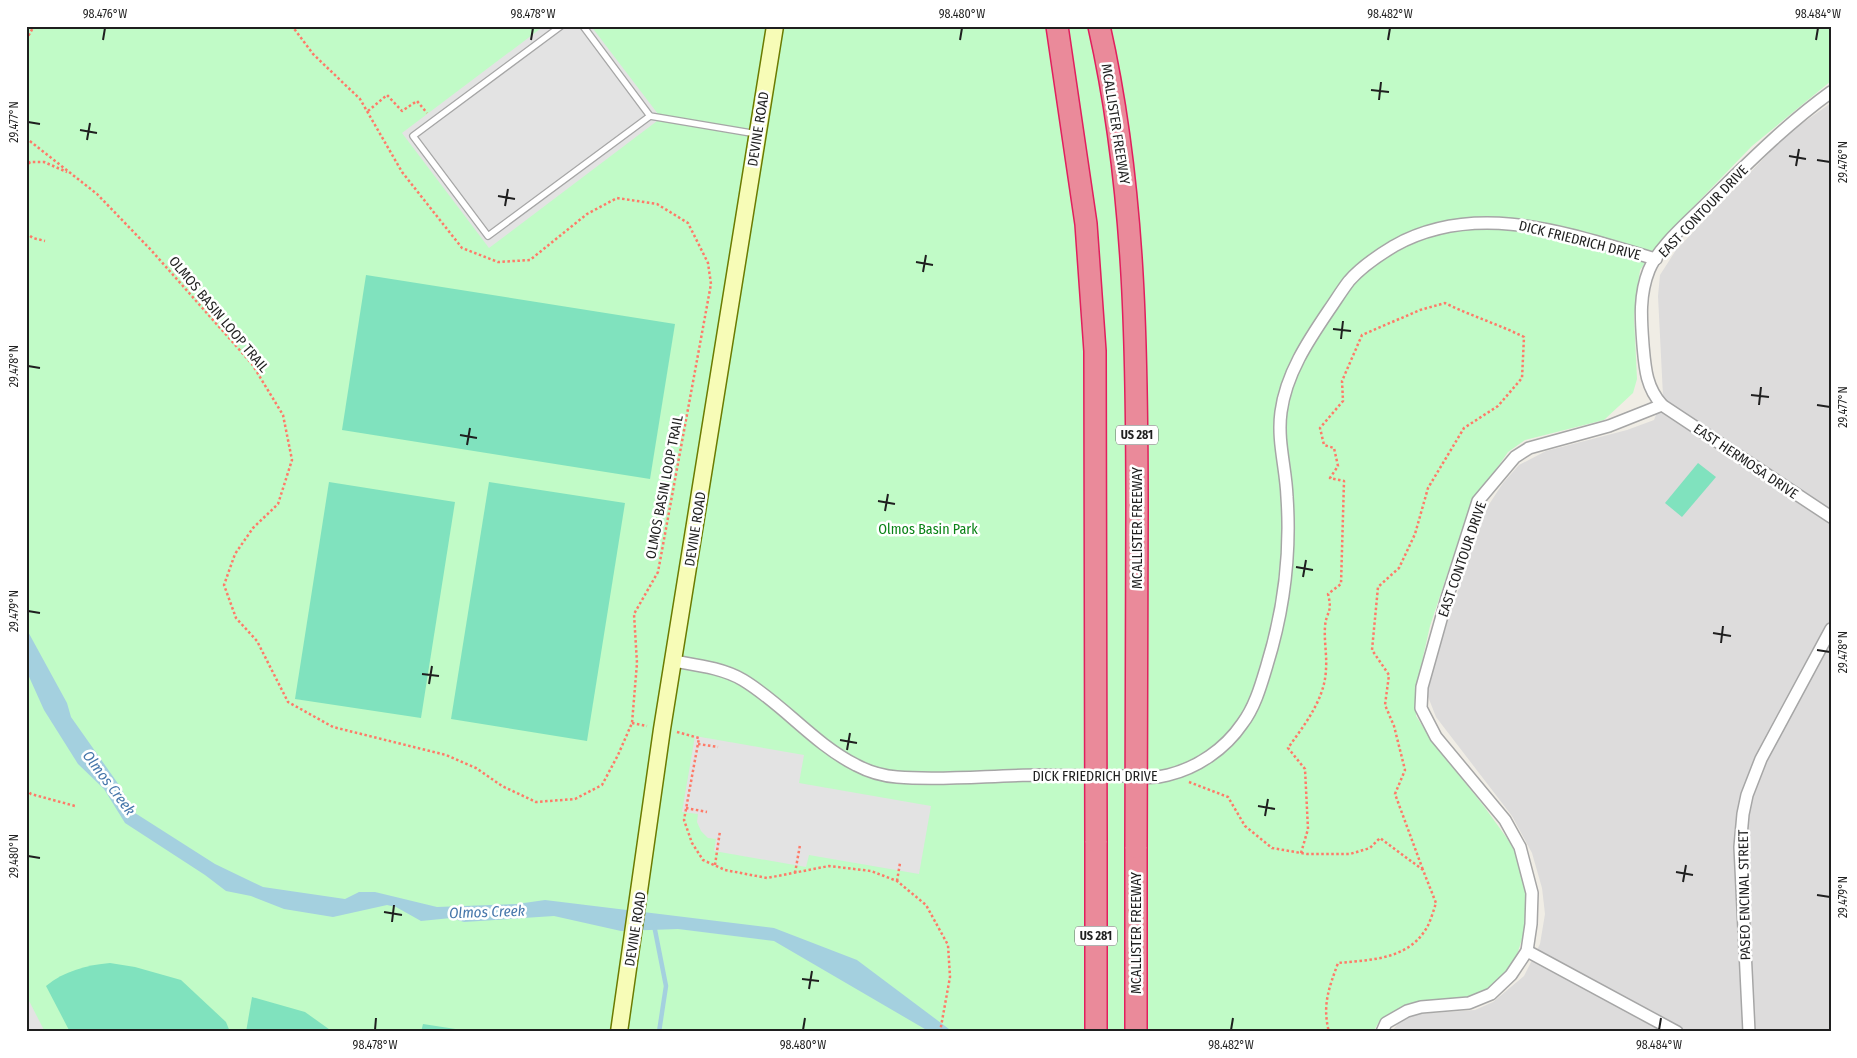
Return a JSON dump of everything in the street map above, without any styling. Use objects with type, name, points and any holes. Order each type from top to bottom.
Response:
[{"type":"highway","name":"US 281","points":[[1057,26],[1086,224],[1095,351],[1096,1032]]},
{"type":"highway","name":"MCALLISTER FREEWAY","points":[[1099,26],[1106,58],[1128,198],[1137,354],[1136,1032]]},
{"type":"street","name":"DEVINE ROAD","points":[[619,1032],[639,903],[662,729],[775,26]]},
{"type":"street","name":"EAST CONTOUR DRIVE","points":[[1382,1032],[1386,1023],[1407,1011],[1421,1007],[1469,1004],[1491,994],[1511,975],[1527,952],[1531,924],[1532,893],[1520,847],[1505,820],[1436,737],[1421,708],[1422,687],[1447,598],[1478,501],[1514,457],[1529,448],[1609,426],[1662,405],[1653,395],[1646,378],[1640,313],[1642,293],[1650,268],[1675,235],[1786,126],[1831,92]]},
{"type":"street","name":"DICK FRIEDRICH DRIVE","points":[[674,662],[706,667],[740,678],[849,761],[884,775],[927,778],[1005,775],[1163,777],[1193,768],[1220,747],[1242,726],[1262,681],[1278,630],[1289,550],[1287,494],[1280,438],[1284,392],[1294,367],[1313,334],[1350,279],[1379,256],[1405,240],[1418,234],[1466,224],[1507,222],[1543,227],[1656,259]]},
{"type":"street","name":"EAST HERMOSA DRIVE","points":[[1662,405],[1831,517]]},
{"type":"street","name":"PASEO ENCINAL STREET","points":[[1749,1032],[1740,847],[1743,814],[1747,795],[1761,759],[1831,629]]},
{"type":"street","points":[[1527,952],[1677,1032]]},
{"type":"lane","points":[[561,26],[413,136],[488,236],[650,116]]},
{"type":"lane","points":[[583,26],[650,116],[757,134]]},
{"type":"path","points":[[26,40],[34,26]]},
{"type":"path","name":"OLMOS BASIN LOOP TRAIL","points":[[26,138],[97,194],[210,316],[252,364],[283,416],[292,460],[278,504],[252,528],[235,554],[224,585],[236,618],[257,641],[288,702],[333,727],[446,755],[476,768],[502,786],[536,802],[575,799],[602,785],[632,723],[637,664],[634,614],[658,572],[711,284],[708,263],[688,223],[657,204],[617,198],[587,214],[530,260],[498,262],[462,248],[402,172],[360,100],[314,54],[292,26]]},
{"type":"path","points":[[368,111],[387,95],[402,112],[417,101],[433,121]]},
{"type":"path","points":[[26,168],[30,162],[44,162],[71,174]]},
{"type":"path","points":[[26,233],[32,238],[45,241]]},
{"type":"path","points":[[1301,853],[1308,829],[1305,769],[1288,748],[1314,708],[1323,687],[1326,670],[1325,626],[1331,608],[1328,594],[1341,584],[1343,564],[1344,481],[1330,478],[1338,466],[1334,448],[1324,445],[1320,428],[1344,401],[1342,382],[1362,336],[1420,310],[1445,303],[1475,318],[1498,324],[1524,337],[1522,378],[1498,406],[1464,428],[1428,488],[1415,534],[1399,568],[1378,587],[1372,650],[1388,675],[1385,705],[1394,726],[1404,770],[1395,794],[1436,903],[1425,932],[1410,947],[1384,958],[1338,963],[1329,988],[1324,1014],[1330,1032]]},
{"type":"path","points":[[662,729],[699,738],[684,820],[692,843],[703,860],[726,870],[767,878],[829,866],[870,871],[897,881],[926,906],[948,945],[950,977],[940,1032]]},
{"type":"path","points":[[698,744],[718,747]]},
{"type":"path","points":[[1163,777],[1199,784],[1228,797],[1245,826],[1272,848],[1301,853],[1350,854],[1370,848],[1380,838],[1423,870]]},
{"type":"path","points":[[26,789],[31,794],[75,806]]},
{"type":"path","points":[[686,808],[708,812]]},
{"type":"path","points":[[715,865],[720,831]]},
{"type":"path","points":[[795,873],[800,845]]},
{"type":"path","points":[[897,881],[900,863]]},
{"type":"shaded area","points":[[544,26],[591,26],[661,118],[489,248],[402,133]]},
{"type":"shaded area","points":[[1831,103],[1831,1032],[1391,1032],[1402,1019],[1418,1014],[1475,1010],[1493,1002],[1524,976],[1540,944],[1545,914],[1542,888],[1532,853],[1512,816],[1436,717],[1427,694],[1428,679],[1486,509],[1503,483],[1519,465],[1546,451],[1627,430],[1654,420],[1663,396],[1658,296],[1660,275],[1676,250],[1787,134]]},
{"type":"shaded area","points":[[695,736],[804,755],[799,783],[931,806],[919,874],[809,855],[806,867],[714,851],[716,839],[708,838],[701,831],[697,822],[698,814],[682,812]]},
{"type":"shaded area","points":[[26,995],[45,1032],[26,1032]]},
{"type":"green space","name":"Olmos Basin Park","points":[[26,26],[1831,26],[1831,81],[1752,146],[1663,238],[1640,270],[1634,317],[1637,379],[1633,393],[1604,420],[1525,440],[1508,452],[1469,509],[1430,626],[1416,688],[1416,716],[1434,744],[1509,841],[1521,864],[1528,907],[1527,923],[1516,958],[1504,976],[1488,990],[1463,999],[1408,1008],[1380,1020],[1373,1032],[26,1032]]},
{"type":"green space","points":[[366,275],[675,324],[650,479],[342,430]]},
{"type":"green space","points":[[1698,463],[1716,477],[1682,517],[1665,503]]},
{"type":"green space","points":[[329,482],[455,502],[421,718],[295,699]]},
{"type":"green space","points":[[489,482],[625,503],[587,741],[451,719]]},
{"type":"green space","points":[[110,963],[135,967],[181,980],[226,1022],[230,1032],[70,1032],[46,986],[60,976],[76,970]]},
{"type":"green space","points":[[252,997],[305,1012],[333,1032],[246,1032]]},
{"type":"green space","points":[[423,1024],[462,1030],[468,1032],[421,1032]]},
{"type":"water","name":"Olmos Creek","points":[[26,628],[67,703],[71,717],[119,785],[135,813],[215,864],[263,887],[345,899],[359,892],[375,892],[437,907],[517,904],[545,900],[774,928],[857,960],[953,1032],[930,1032],[774,941],[678,929],[621,931],[554,916],[464,922],[451,918],[421,921],[396,907],[387,905],[333,917],[284,909],[251,896],[226,891],[205,875],[125,823],[104,789],[78,764],[44,710],[26,670]]},
{"type":"waterway","points":[[654,925],[666,986],[659,1032]]}]
